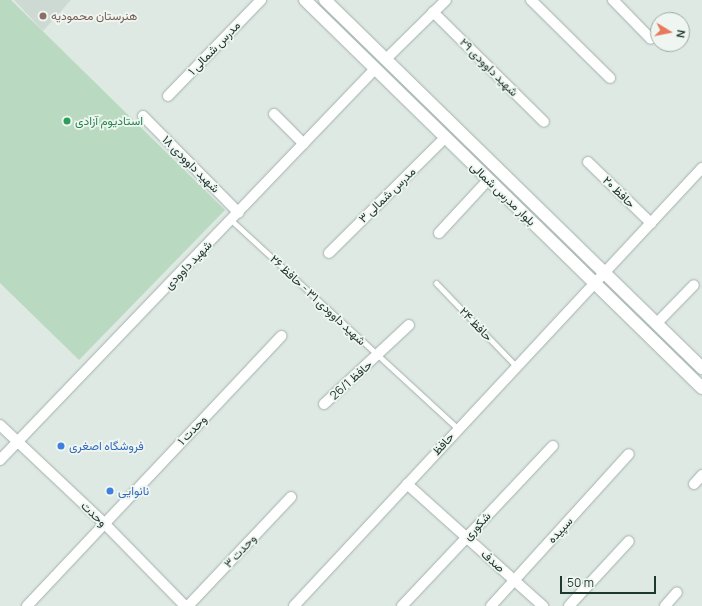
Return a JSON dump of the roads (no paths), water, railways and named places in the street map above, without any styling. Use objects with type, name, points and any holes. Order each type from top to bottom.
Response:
[{"type":"main road","name":"بلوار مدرس شمالی","points":[[305,0],[702,388]]},
{"type":"main road","name":"بلوار مدرس شمالی","points":[[325,0],[702,368]]},
{"type":"street","name":"مدرس شمالی ۱","points":[[168,96],[260,0]]},
{"type":"street","points":[[386,59],[446,0]]},
{"type":"street","points":[[531,0],[610,78]]},
{"type":"street","points":[[613,0],[650,36]]},
{"type":"street","name":"شهید داوودی ۲۹","points":[[434,12],[544,122]]},
{"type":"street","name":"شهید داوودی","points":[[0,460],[376,69]]},
{"type":"street","points":[[274,114],[304,144]]},
{"type":"street","name":"شهید داوودی ۱۸","points":[[143,116],[239,213]]},
{"type":"street","name":"مدرس شمالی ۳","points":[[328,253],[446,138]]},
{"type":"street","name":"حافظ ۲۰","points":[[588,162],[651,223]]},
{"type":"street","name":"حافظ","points":[[294,606],[457,428],[651,223],[700,174]]},
{"type":"street","points":[[439,233],[488,180]]},
{"type":"street","points":[[656,324],[694,285]]},
{"type":"street","name":"حافظ 26/1","points":[[324,404],[409,325]]},
{"type":"street","name":"وحدت ۱","points":[[27,606],[281,336]]},
{"type":"street","name":"وحدت","points":[[0,424],[104,523],[185,606]]},
{"type":"street","name":"شکوری","points":[[402,606],[553,446]]},
{"type":"street","name":"سپیده","points":[[491,606],[629,454]]},
{"type":"street","points":[[694,484],[702,475]]},
{"type":"street","name":"صدف","points":[[407,484],[543,606]]},
{"type":"street","name":"وحدت ۳","points":[[188,606],[291,497]]},
{"type":"street","points":[[569,606],[629,541]]},
{"type":"street","points":[[665,606],[677,592]]},
{"type":"lane","name":"شهید داوودی ۳۱ - حافظ ۲۶","points":[[231,220],[457,428]]},
{"type":"lane","name":"حافظ ۲۴","points":[[436,283],[516,366]]},
{"type":"place","name":"هنرستان محمودیه","points":[[43,16]]},
{"type":"place","name":"استادیوم آزادی","points":[[67,121]]},
{"type":"place","name":"فروشگاه اصغری","points":[[61,446]]},
{"type":"place","name":"نانوایی","points":[[110,491]]}]
